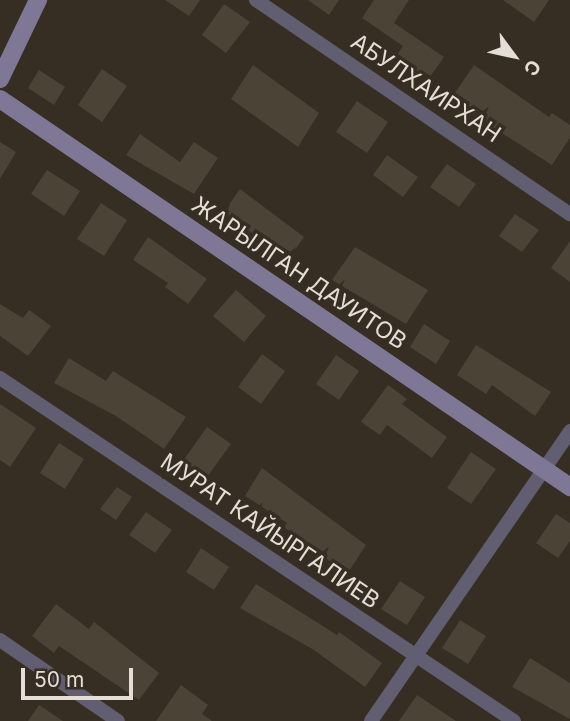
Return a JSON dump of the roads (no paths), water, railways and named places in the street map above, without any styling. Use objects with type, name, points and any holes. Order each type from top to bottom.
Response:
[{"type":"street","points":[[0,79],[38,0]]},
{"type":"street","name":"АБУЛХАИРХАН","points":[[256,0],[570,214]]},
{"type":"street","name":"ЖАРЫЛГАН ДАУИТОВ","points":[[0,99],[570,487]]},
{"type":"street","name":"МУРАТ КАЙЫРГАЛИЕВ","points":[[0,378],[514,721]]},
{"type":"street","points":[[371,721],[570,431]]},
{"type":"street","points":[[0,640],[118,721]]}]
